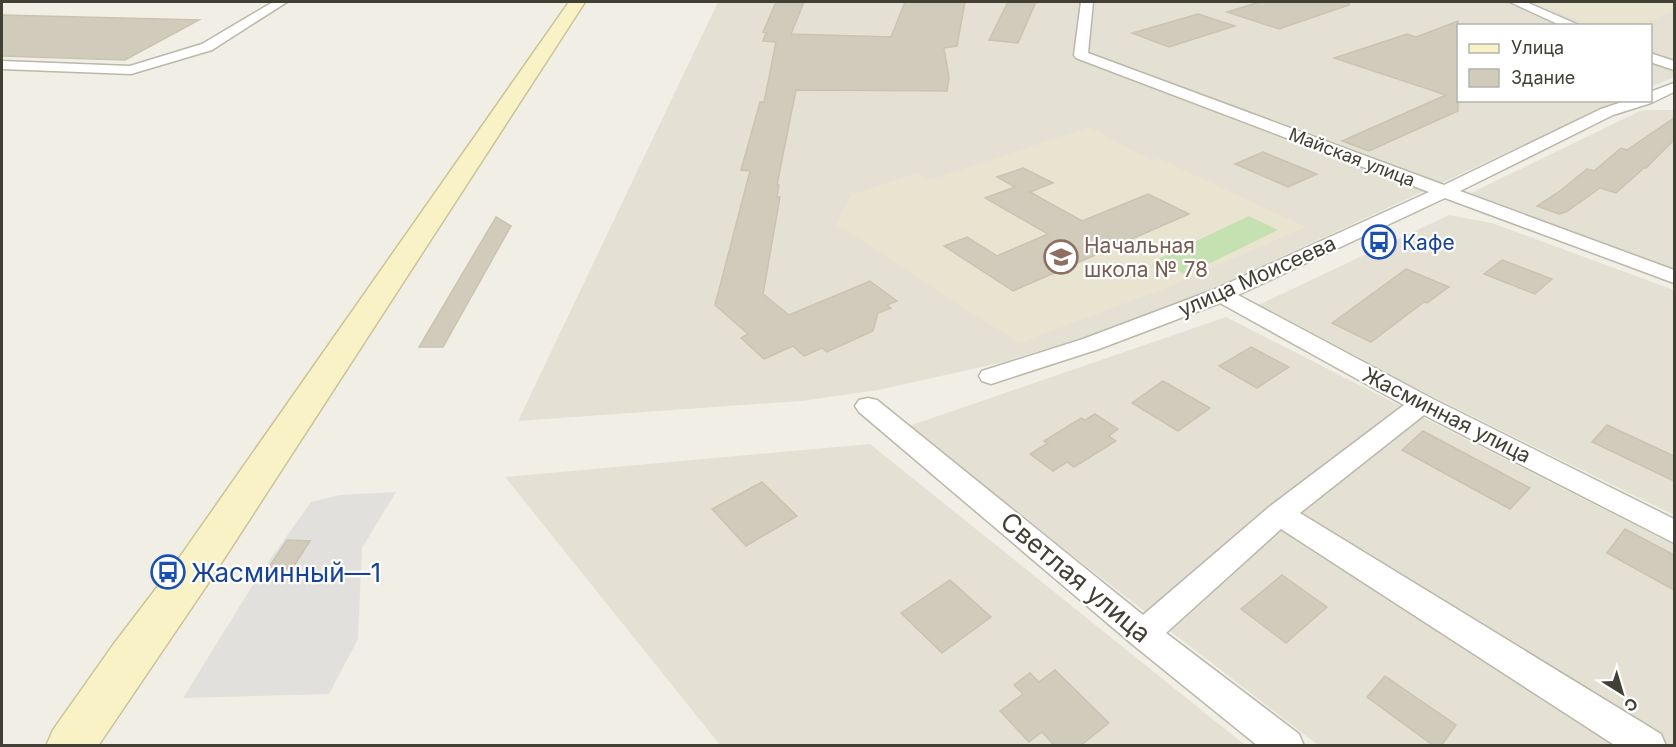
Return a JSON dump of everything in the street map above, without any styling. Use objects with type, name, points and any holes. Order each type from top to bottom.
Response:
[{"type":"main road","points":[[70,746],[271,458],[577,2]]},
{"type":"street","points":[[2,65],[131,70],[207,47],[281,2]]},
{"type":"street","name":"Майская улица","points":[[1087,2],[1081,55],[1674,277]]},
{"type":"street","points":[[1516,2],[1570,24]]},
{"type":"street","points":[[1652,58],[1674,66]]},
{"type":"street","name":"улица Моисеева","points":[[1652,98],[1674,87]]},
{"type":"street","points":[[1652,98],[1674,99]]},
{"type":"street","name":"улица Моисеева","points":[[991,376],[1091,344],[1221,295],[1443,192],[1607,112],[1638,102]]},
{"type":"street","name":"Жасминная улица","points":[[1221,295],[1422,404],[1674,532]]},
{"type":"street","points":[[1143,634],[1279,514],[1422,404]]},
{"type":"street","name":"Светлая улица","points":[[868,406],[1143,634],[1286,746]]},
{"type":"street","points":[[1279,514],[1648,746]]},
{"type":"shaded area","points":[[718,2],[1674,2],[1674,77],[1652,87],[1652,24],[1457,24],[1457,102],[1617,102],[1203,293],[1094,334],[1004,362],[878,390],[801,401],[518,421]]},
{"type":"shaded area","points":[[1531,2],[1674,2],[1674,11],[1642,24],[1589,24]]},
{"type":"shaded area","points":[[1642,110],[1674,110],[1674,275],[1473,201],[1471,193]]},
{"type":"shaded area","name":"Начальная школа № 78","points":[[1089,127],[1152,161],[1158,158],[1305,227],[1168,287],[1019,343],[836,224],[851,195],[916,173],[930,180]]},
{"type":"shaded area","points":[[1449,215],[1492,223],[1674,290],[1674,515],[1252,308]]},
{"type":"shaded area","points":[[1226,317],[1674,545],[1674,745],[1318,745],[906,427]]},
{"type":"shaded area","points":[[870,444],[1245,745],[720,745],[505,477]]},
{"type":"shaded area","points":[[396,492],[362,548],[358,639],[329,694],[183,698],[259,575],[311,502],[340,495]]},
{"type":"green space","points":[[1249,216],[1278,230],[1186,275],[1158,259]]},
{"type":"building","points":[[776,2],[804,2],[791,34],[891,37],[905,2],[965,2],[957,46],[944,48],[949,78],[947,91],[796,90],[777,185],[779,185],[777,197],[780,197],[763,294],[789,315],[870,281],[897,301],[887,305],[891,308],[878,313],[873,331],[827,352],[822,348],[804,356],[793,346],[764,359],[741,338],[748,334],[715,305],[750,171],[741,170],[760,102],[764,102],[776,42],[763,41],[766,33],[763,32]]},
{"type":"building","points":[[1008,2],[1036,2],[1018,43],[989,40]]},
{"type":"building","points":[[1260,2],[1349,2],[1349,5],[1279,29],[1227,12]]},
{"type":"building","points":[[1198,14],[1235,26],[1169,47],[1132,33]]},
{"type":"building","points":[[2,15],[199,20],[125,60],[2,56]]},
{"type":"building","points":[[1458,21],[1458,111],[1369,151],[1342,141],[1446,95],[1334,58],[1407,34],[1416,37]]},
{"type":"building","points":[[1674,118],[1674,140],[1616,193],[1600,188],[1566,212],[1559,214],[1537,206],[1587,169],[1594,171],[1621,148],[1627,150]]},
{"type":"building","points":[[1263,152],[1317,174],[1288,187],[1235,164]]},
{"type":"building","points":[[1023,168],[1053,183],[1030,192],[1082,221],[1148,194],[1189,214],[1013,291],[944,246],[967,237],[997,256],[1048,234],[985,198],[1015,187],[997,177]]},
{"type":"building","points":[[496,217],[511,226],[443,347],[419,347]]},
{"type":"building","points":[[1502,260],[1552,279],[1535,294],[1484,274]]},
{"type":"building","points":[[1406,269],[1449,287],[1427,303],[1424,302],[1371,342],[1332,323]]},
{"type":"building","points":[[1251,347],[1289,367],[1257,388],[1219,366]]},
{"type":"building","points":[[1163,381],[1210,408],[1178,431],[1132,403]]},
{"type":"building","points":[[1095,414],[1118,429],[1109,436],[1116,441],[1074,467],[1067,462],[1053,471],[1030,454],[1048,443],[1044,441],[1081,418],[1085,420]]},
{"type":"building","points":[[1607,425],[1674,456],[1674,481],[1592,442]]},
{"type":"building","points":[[1423,431],[1530,488],[1510,509],[1402,450]]},
{"type":"building","points":[[762,482],[797,516],[746,546],[712,509]]},
{"type":"building","points":[[1625,529],[1674,555],[1674,590],[1607,553]]},
{"type":"building","points":[[287,540],[310,541],[292,569],[269,567]]},
{"type":"building","points":[[1282,575],[1327,607],[1286,643],[1241,609]]},
{"type":"building","points":[[950,580],[991,617],[942,653],[901,613]]},
{"type":"building","points":[[1055,670],[1109,723],[1080,746],[1055,746],[1042,732],[1029,742],[1000,711],[1023,694],[1014,685],[1030,673],[1039,682]]},
{"type":"building","points":[[1385,676],[1456,725],[1441,746],[1434,746],[1367,697]]},
{"type":"place","name":"Кафе","points":[[1379,242]]},
{"type":"place","name":"Начальная школа № 78","points":[[1061,257]]},
{"type":"place","name":"Жасминный—1","points":[[168,572]]}]
